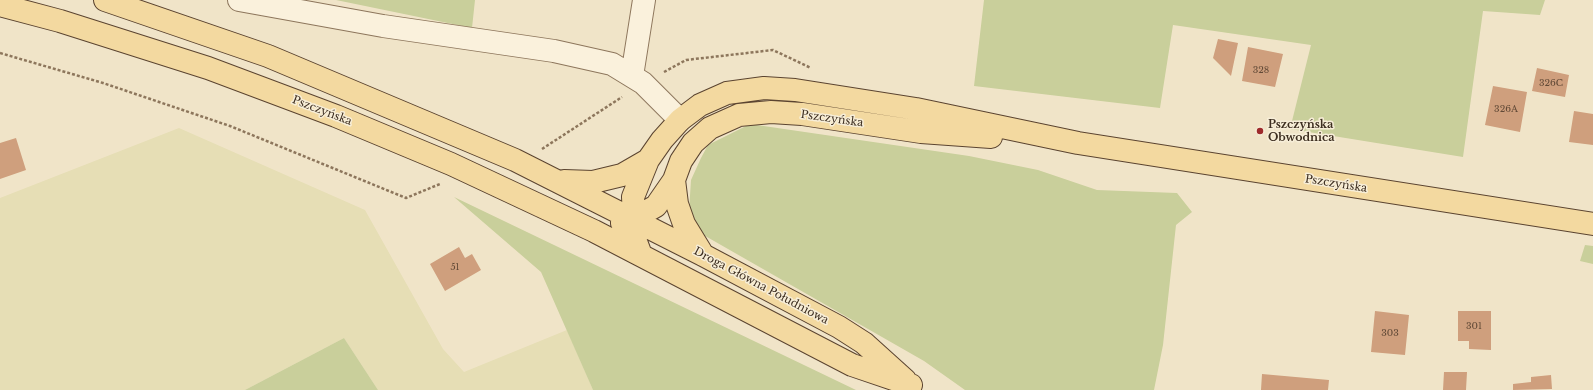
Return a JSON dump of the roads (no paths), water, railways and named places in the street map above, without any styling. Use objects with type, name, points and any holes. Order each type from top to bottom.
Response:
[{"type":"main road","name":"Pszczyńska","points":[[105,0],[275,59],[515,160],[633,219]]},
{"type":"main road","name":"Pszczyńska","points":[[0,5],[60,20],[208,68],[336,116],[451,164],[594,232],[633,219],[656,206],[674,180],[681,161],[693,143],[710,128],[739,115],[771,112],[802,114],[921,132],[1078,143]]},
{"type":"main road","name":"Pszczyńska","points":[[633,219],[633,197],[648,160],[662,140],[680,120],[700,106],[727,93],[764,88],[795,90],[916,109],[1078,143],[1593,224]]},
{"type":"main road","name":"Pszczyńska","points":[[558,181],[592,182],[622,175],[648,160]]},
{"type":"main road","points":[[674,180],[678,204],[684,224],[703,255]]},
{"type":"main road","name":"Droga Główna Południowa","points":[[633,219],[864,342],[915,388]]},
{"type":"main road","points":[[633,219],[635,239],[641,256]]},
{"type":"main road","name":"Droga Główna Południowa","points":[[594,232],[852,365],[915,388]]},
{"type":"street","points":[[239,0],[383,26],[554,51],[612,64],[643,83],[680,120]]},
{"type":"street","points":[[632,76],[644,0]]},
{"type":"place","name":"Pszczyńska Obwodnica","points":[[1260,131]]}]
